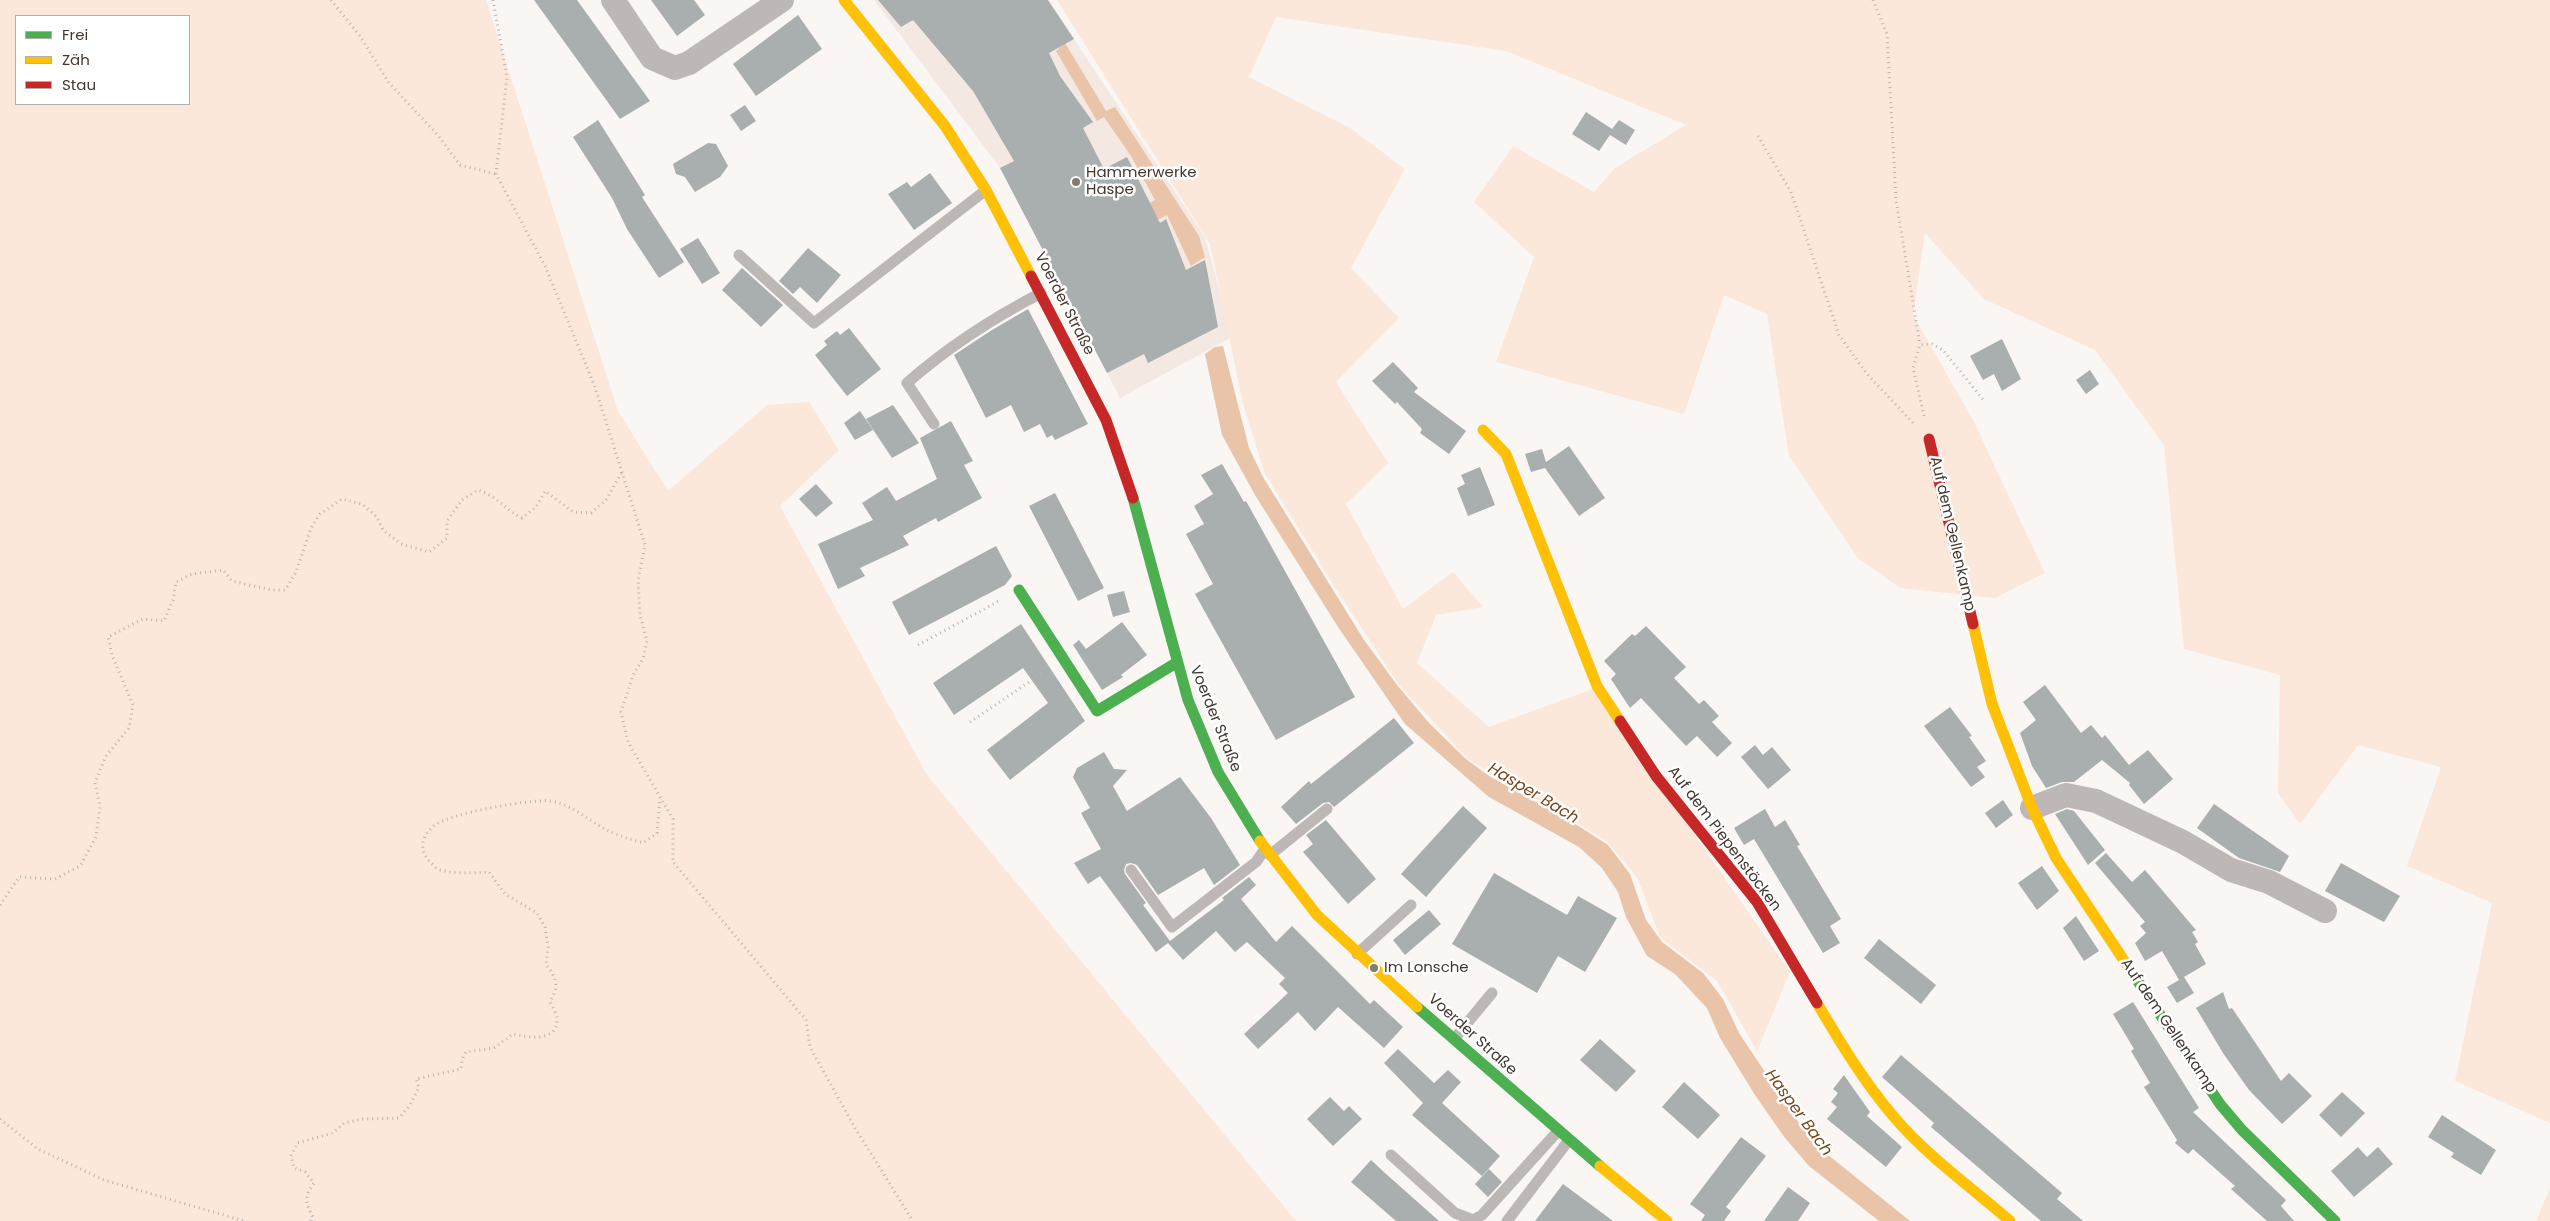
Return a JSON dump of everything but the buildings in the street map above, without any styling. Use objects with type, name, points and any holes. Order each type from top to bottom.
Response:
[{"type":"street","points":[[613,0],[652,58],[675,68],[689,63],[782,0]]},
{"type":"street","name":"Voerder Straße","points":[[844,0],[945,126],[986,190],[1041,293],[1116,444],[1137,511],[1176,662],[1202,736],[1218,772],[1267,853],[1317,915],[1357,954],[1558,1131],[1667,1221]]},
{"type":"street","name":"Auf dem Piepenstöcken","points":[[1483,430],[1506,454],[1598,686],[1656,776],[1757,902],[1822,1012],[1870,1087],[1894,1118],[1922,1146],[2010,1221]]},
{"type":"street","name":"Auf dem Gellenkamp","points":[[1929,439],[1992,704],[2032,808],[2056,858],[2220,1104],[2242,1130],[2335,1221]]},
{"type":"street","name":"Voerder Straße","points":[[1019,590],[1062,660],[1097,711],[1176,662]]},
{"type":"street","points":[[2032,808],[2066,796],[2096,801],[2183,842],[2231,870],[2269,882],[2325,911]]},
{"type":"lane","points":[[739,255],[814,323],[986,190]]},
{"type":"lane","points":[[934,424],[907,384],[943,352],[997,316],[1041,293]]},
{"type":"lane","points":[[1132,870],[1172,927],[1327,809]]},
{"type":"lane","points":[[1357,954],[1411,905]]},
{"type":"lane","points":[[1454,1039],[1492,992]]},
{"type":"lane","points":[[1391,1155],[1455,1213],[1473,1220],[1482,1215],[1558,1131]]},
{"type":"lane","points":[[1507,1221],[1569,1140]]},
{"type":"path","points":[[331,0],[360,36],[389,83],[437,134],[460,166],[496,174]]},
{"type":"path","points":[[493,0],[507,77],[496,174],[545,266],[595,388],[645,545],[638,580],[640,615],[647,641],[643,659],[634,673],[621,712],[628,742],[673,819],[673,862],[806,1020],[810,1047],[855,1128],[913,1221]]},
{"type":"path","points":[[1873,0],[1887,34],[1896,200],[1920,345],[1932,344],[1943,350],[1985,402]]},
{"type":"path","points":[[1758,136],[1791,192],[1838,335],[1867,374],[1929,439]]},
{"type":"path","name":"Auf dem Gellenkamp","points":[[1920,345],[1913,368],[1929,439]]},
{"type":"path","points":[[0,905],[19,877],[56,879],[80,866],[88,852],[96,837],[100,806],[95,782],[106,756],[129,728],[133,705],[112,655],[108,637],[143,619],[164,620],[173,600],[176,582],[192,574],[223,570],[232,581],[271,590],[285,590],[296,572],[311,528],[320,514],[342,499],[362,504],[377,517],[383,530],[401,544],[429,552],[447,538],[447,522],[462,500],[478,490],[493,496],[509,512],[522,518],[536,507],[545,491],[573,512],[591,513],[606,500],[622,472]]},
{"type":"path","points":[[918,645],[1019,590]]},
{"type":"path","points":[[970,722],[1062,660]]},
{"type":"path","points":[[311,1221],[313,1217],[305,1202],[306,1194],[314,1183],[305,1172],[294,1168],[291,1156],[298,1143],[333,1132],[344,1123],[363,1119],[399,1118],[410,1105],[419,1086],[416,1078],[461,1069],[462,1060],[466,1052],[494,1048],[513,1034],[533,1039],[547,1036],[556,1026],[558,1019],[550,1002],[556,992],[556,983],[553,973],[546,965],[548,946],[545,927],[537,913],[505,894],[489,872],[473,873],[438,869],[425,856],[422,849],[422,839],[433,826],[444,818],[481,809],[550,800],[565,806],[606,830],[643,843],[657,833],[660,798]]},
{"type":"path","points":[[0,1119],[38,1148],[104,1180],[244,1221]]},
{"type":"shaded area","points":[[0,0],[486,0],[618,411],[668,491],[767,405],[809,402],[839,450],[780,506],[927,775],[1296,1221],[0,1221]]},
{"type":"shaded area","name":"Hammerwerke Haspe","points":[[874,0],[1048,0],[1205,237],[1232,337],[1120,398],[1000,168]]},
{"type":"shaded area","points":[[1057,0],[2550,0],[2550,1123],[2455,1081],[2492,903],[2407,866],[2441,767],[2358,745],[2300,824],[2278,793],[2280,675],[2184,649],[2164,445],[2095,350],[1984,299],[1925,233],[1913,315],[1973,420],[2045,573],[1995,598],[1900,588],[1858,558],[1789,456],[1767,314],[1724,295],[1684,414],[1496,362],[1534,257],[1474,202],[1513,146],[1594,192],[1615,168],[1686,125],[1506,51],[1276,17],[1249,77],[1350,128],[1405,169],[1351,268],[1399,318],[1336,382],[1388,463],[1346,504],[1403,609],[1453,572],[1483,607],[1436,615],[1417,663],[1489,727],[1593,689],[1790,972],[1757,1051],[1717,981],[1660,937],[1638,879],[1607,841],[1468,759],[1399,685],[1338,592],[1265,474],[1243,404],[1210,244]]},
{"type":"shaded area","points":[[1065,43],[1106,111],[1115,107],[1199,236],[1205,257],[1191,266],[1167,215],[1148,225],[1138,210],[1155,200],[1131,156],[1104,117],[1097,121],[1056,51]]},
{"type":"shaded area","points":[[1223,346],[1249,448],[1263,477],[1364,640],[1397,685],[1429,723],[1466,759],[1489,776],[1577,825],[1608,845],[1630,874],[1646,920],[1662,942],[1703,973],[1723,999],[1739,1033],[1803,1129],[1822,1150],[1910,1221],[1879,1221],[1809,1166],[1785,1138],[1755,1095],[1720,1038],[1707,1008],[1675,974],[1647,956],[1626,917],[1618,892],[1602,868],[1579,847],[1489,797],[1405,724],[1338,627],[1255,495],[1222,435],[1205,354],[1215,347]]},
{"type":"shaded area","points":[[2550,1188],[2550,1221],[2536,1221]]},
{"type":"traffic: fast","points":[[1133,498],[1188,700],[1218,772],[1260,841]]},
{"type":"traffic: fast","points":[[1019,590],[1097,711],[1176,663]]},
{"type":"traffic: fast","points":[[2135,977],[2220,1104],[2242,1130],[2335,1221]]},
{"type":"traffic: fast","points":[[1417,1007],[1600,1166]]},
{"type":"traffic: slow","points":[[844,0],[945,126],[986,190],[1031,276]]},
{"type":"traffic: slow","points":[[1483,430],[1506,454],[1597,686],[1620,721]]},
{"type":"traffic: slow","points":[[1973,624],[1992,704],[2032,808],[2056,858],[2135,977]]},
{"type":"traffic: slow","points":[[1260,841],[1317,915],[1417,1007]]},
{"type":"traffic: slow","points":[[1817,1003],[1863,1076],[1894,1117],[1935,1158],[2010,1221]]},
{"type":"traffic: slow","points":[[1600,1166],[1667,1221]]},
{"type":"traffic: jam","points":[[1031,276],[1106,420],[1133,498]]},
{"type":"traffic: jam","points":[[1929,439],[1973,624]]},
{"type":"traffic: jam","points":[[1620,721],[1656,776],[1757,902],[1817,1003]]},
{"type":"place","name":"Hammerwerke Haspe","points":[[1076,182]]},
{"type":"place","name":"Im Lonsche","points":[[1374,968]]},
{"type":"water label","name":"Hasper Bach","points":[[1533,794]]},
{"type":"water label","name":"Hasper Bach","points":[[1798,1113]]}]
